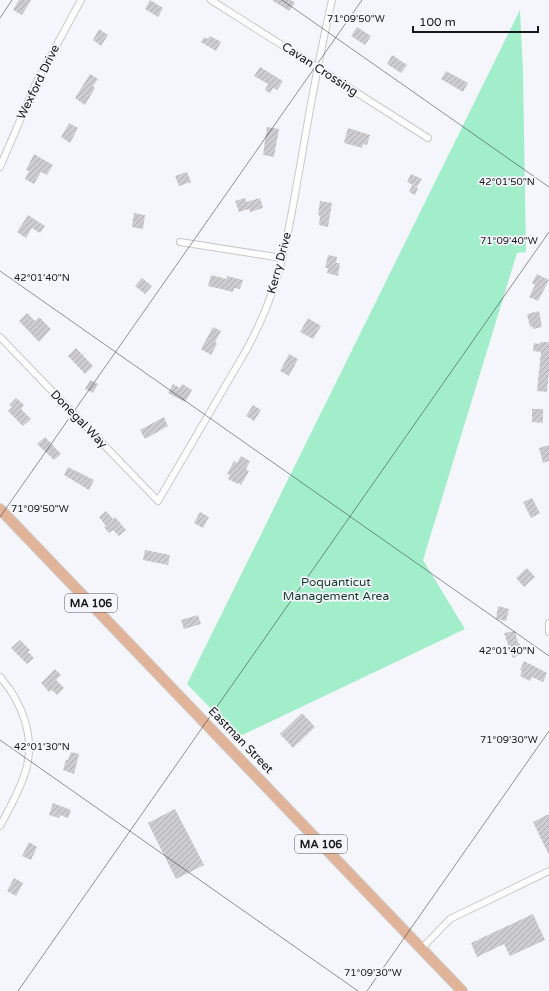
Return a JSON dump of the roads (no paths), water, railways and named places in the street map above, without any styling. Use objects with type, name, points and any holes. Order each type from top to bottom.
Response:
[{"type":"main road","name":"Eastman Street","points":[[0,509],[462,991]]},
{"type":"street","name":"Wexford Drive","points":[[0,167],[36,83],[81,0]]},
{"type":"street","name":"Cavan Crossing","points":[[211,0],[428,138]]},
{"type":"street","name":"Kerry Drive","points":[[158,501],[256,333],[267,307],[282,258],[332,0]]},
{"type":"street","points":[[180,242],[282,258]]},
{"type":"street","name":"Donegal Way","points":[[0,337],[158,501]]},
{"type":"street","points":[[549,624],[549,632]]},
{"type":"street","points":[[0,677],[15,696],[24,716],[27,728],[28,752],[24,777],[0,826]]},
{"type":"street","points":[[421,949],[450,919],[549,871]]},
{"type":"park label","name":"Poquanticut Management Area","points":[[336,589]]}]
